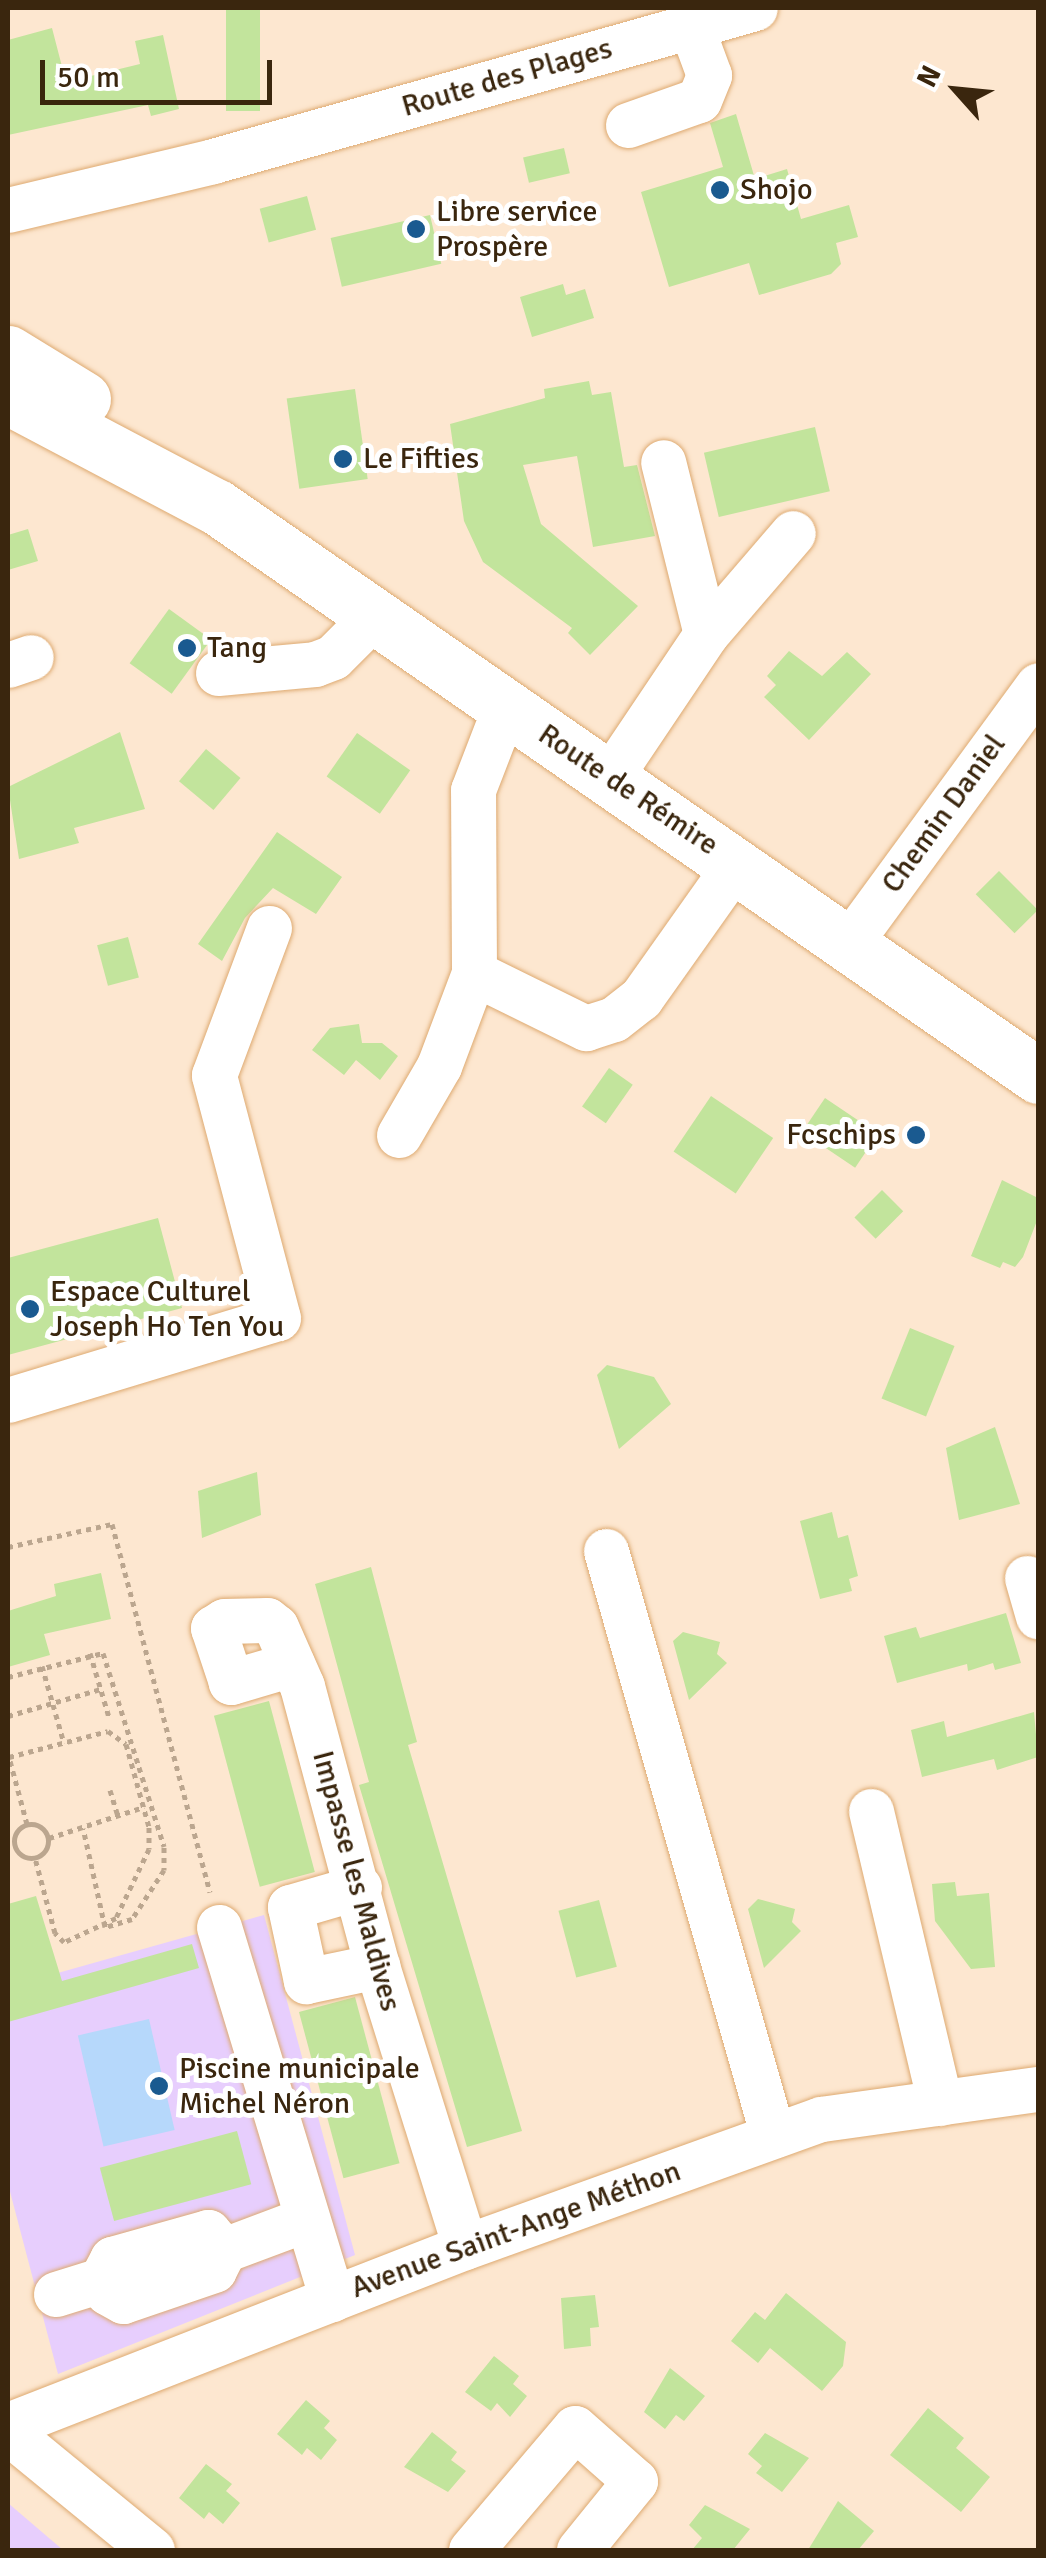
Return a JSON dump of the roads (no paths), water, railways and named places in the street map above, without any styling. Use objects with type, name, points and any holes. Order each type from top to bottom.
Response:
[{"type":"main road","name":"Route de Rémire","points":[[8,353],[168,455],[217,506]]},
{"type":"main road","name":"Route de Rémire","points":[[8,397],[217,506],[1038,1076]]},
{"type":"street","name":"Route des Plages","points":[[14,211],[213,161],[756,8]]},
{"type":"street","points":[[628,124],[699,100],[709,76],[690,26]]},
{"type":"street","points":[[663,462],[706,634]]},
{"type":"street","points":[[610,777],[706,634],[793,534]]},
{"type":"street","points":[[218,673],[316,664],[333,656],[375,615]]},
{"type":"street","name":"Chemin Daniel","points":[[850,942],[1038,686]]},
{"type":"street","points":[[399,1135],[439,1066],[474,974],[473,790],[505,707]]},
{"type":"street","points":[[474,974],[586,1028],[614,1019],[640,998],[736,864]]},
{"type":"street","points":[[8,1400],[278,1318],[214,1075],[269,928]]},
{"type":"street","points":[[606,1551],[773,2136]]},
{"type":"street","name":"Impasse les Maldives","points":[[297,1675],[359,1887],[377,1966],[464,2246]]},
{"type":"street","points":[[871,1812],[940,2102]]},
{"type":"street","points":[[359,1887],[290,1908],[306,1981],[377,1966]]},
{"type":"street","points":[[219,1927],[304,2220],[332,2298]]},
{"type":"street","name":"Avenue Saint-Ange Méthon","points":[[8,2429],[464,2246],[822,2119],[1038,2089]]},
{"type":"street","points":[[56,2294],[101,2280],[112,2259],[208,2232],[224,2250],[304,2220]]},
{"type":"street","points":[[471,2550],[575,2428],[635,2481],[580,2550]]},
{"type":"street","points":[[8,2429],[152,2550]]},
{"type":"water","points":[[149,2019],[175,2130],[104,2146],[78,2035]]},
{"type":"place","name":"Shojo","points":[[720,190]]},
{"type":"place","name":"Libre service Prospère","points":[[416,229]]},
{"type":"place","name":"Le Fifties","points":[[343,459]]},
{"type":"place","name":"Tang","points":[[187,648]]},
{"type":"place","name":"Fcschips","points":[[916,1135]]},
{"type":"place","name":"Espace Culturel Joseph Ho Ten You","points":[[30,1309]]},
{"type":"place","name":"Piscine municipale Michel Néron","points":[[159,2086]]}]
